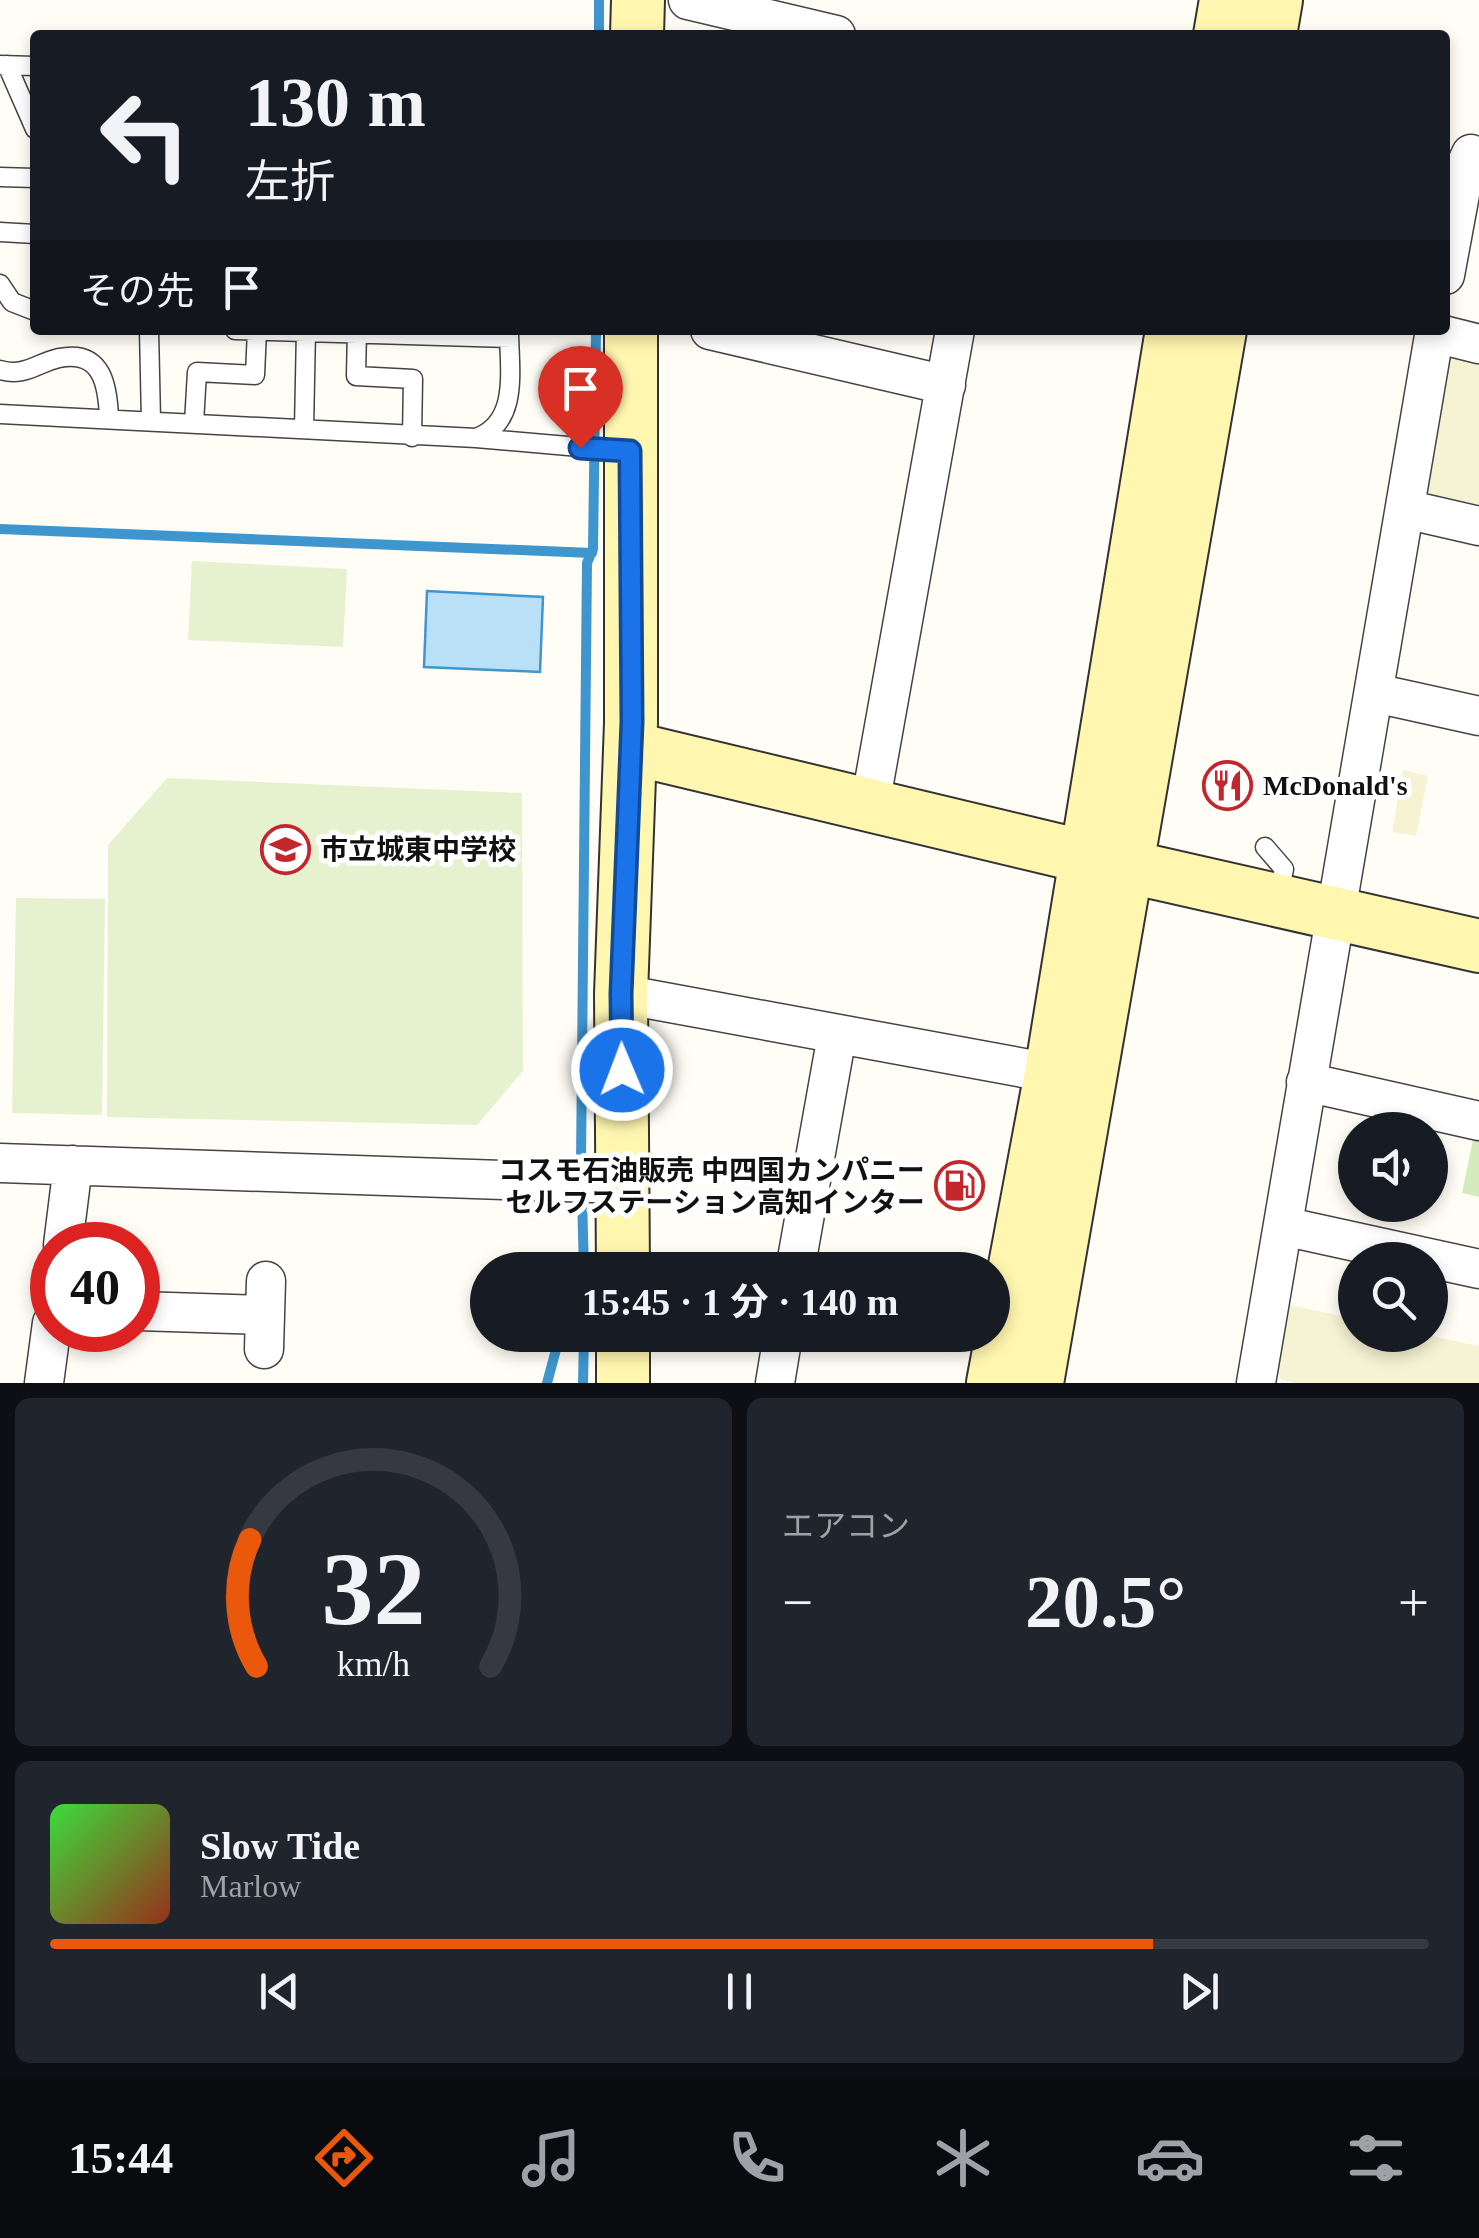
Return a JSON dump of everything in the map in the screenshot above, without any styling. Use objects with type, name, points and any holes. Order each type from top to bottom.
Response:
[{"type":"street","points":[[637,30],[638,0]]},
{"type":"street","points":[[688,0],[815,30]]},
{"type":"street","points":[[1221,30],[1226,0]]},
{"type":"street","points":[[1271,30],[1276,0]]},
{"type":"street","points":[[1450,248],[1465,152]]},
{"type":"street","points":[[617,1252],[594,1183],[621,994],[630,748],[605,450],[629,335]]},
{"type":"street","points":[[731,335],[946,385]]},
{"type":"street","points":[[870,806],[954,335]]},
{"type":"street","points":[[1038,1383],[1171,335]]},
{"type":"street","points":[[993,1383],[1051,1073],[1106,862],[1219,335]]},
{"type":"street","points":[[1256,1383],[1434,335]]},
{"type":"street","points":[[1446,335],[1479,344]]},
{"type":"street","points":[[1405,508],[1479,526]]},
{"type":"street","points":[[1375,693],[1479,716]]},
{"type":"street","points":[[630,748],[1479,946]]},
{"type":"street","points":[[621,994],[1051,1073]]},
{"type":"street","points":[[798,1252],[837,1035]]},
{"type":"street","points":[[1306,1082],[1479,1120]]},
{"type":"street","points":[[0,1163],[594,1183]]},
{"type":"street","points":[[65,1222],[73,1165]]},
{"type":"street","points":[[1283,1226],[1479,1269]]},
{"type":"street","points":[[160,1312],[265,1315]]},
{"type":"street","points":[[44,1383],[48,1352]]},
{"type":"street","points":[[622,1383],[623,1352]]},
{"type":"street","points":[[775,1383],[780,1352]]},
{"type":"lane","points":[[30,66],[4,65],[30,119]]},
{"type":"lane","points":[[0,176],[30,178]]},
{"type":"lane","points":[[0,232],[30,234]]},
{"type":"lane","points":[[0,284],[12,302],[30,309]]},
{"type":"lane","points":[[149,335],[151,421]]},
{"type":"lane","points":[[194,424],[198,372],[255,375],[257,335]]},
{"type":"lane","points":[[304,429],[306,335]]},
{"type":"lane","points":[[357,335],[356,376],[413,379],[412,437]]},
{"type":"lane","points":[[476,438],[489,434],[502,421],[508,406],[509,335]]},
{"type":"lane","points":[[0,370],[14,374],[30,371],[56,358],[73,356],[90,362],[105,378],[109,419]]},
{"type":"lane","points":[[0,414],[476,438],[605,450]]},
{"type":"lane","points":[[1265,847],[1284,869],[1278,901]]},
{"type":"shaded area","points":[[1460,352],[1479,356],[1479,511],[1431,499],[1424,488],[1450,358]]},
{"type":"shaded area","points":[[1403,770],[1428,776],[1416,836],[1392,832]]},
{"type":"shaded area","points":[[1285,1304],[1338,1315],[1338,1352],[1448,1352],[1448,1339],[1479,1346],[1479,1383],[1297,1383],[1282,1380],[1274,1367]]},
{"type":"green space","points":[[192,561],[347,569],[343,647],[188,640]]},
{"type":"green space","points":[[167,778],[522,793],[523,1071],[477,1125],[107,1117],[108,845]]},
{"type":"green space","points":[[16,898],[105,899],[102,1115],[12,1113]]},
{"type":"green space","points":[[1474,1135],[1479,1136],[1479,1197],[1462,1193]]},
{"type":"water","points":[[427,591],[543,597],[540,672],[424,667]]},
{"type":"waterway","points":[[599,0],[599,30]]},
{"type":"waterway","points":[[584,1252],[587,563],[593,549],[596,335]]},
{"type":"waterway","points":[[0,529],[592,553]]},
{"type":"waterway","points":[[547,1383],[555,1352]]},
{"type":"waterway","points":[[583,1383],[584,1352]]},
{"type":"place","name":"McDonald's","points":[[1228,785]]},
{"type":"place","name":"市立城東中学校","points":[[285,849]]},
{"type":"place","name":"コスモ石油販売 中四国カンパニー セルフステーション高知インター","points":[[960,1186]]},
{"type":"route","points":[[580,448],[630,451],[632,722],[621,994],[622,1070]]}]
